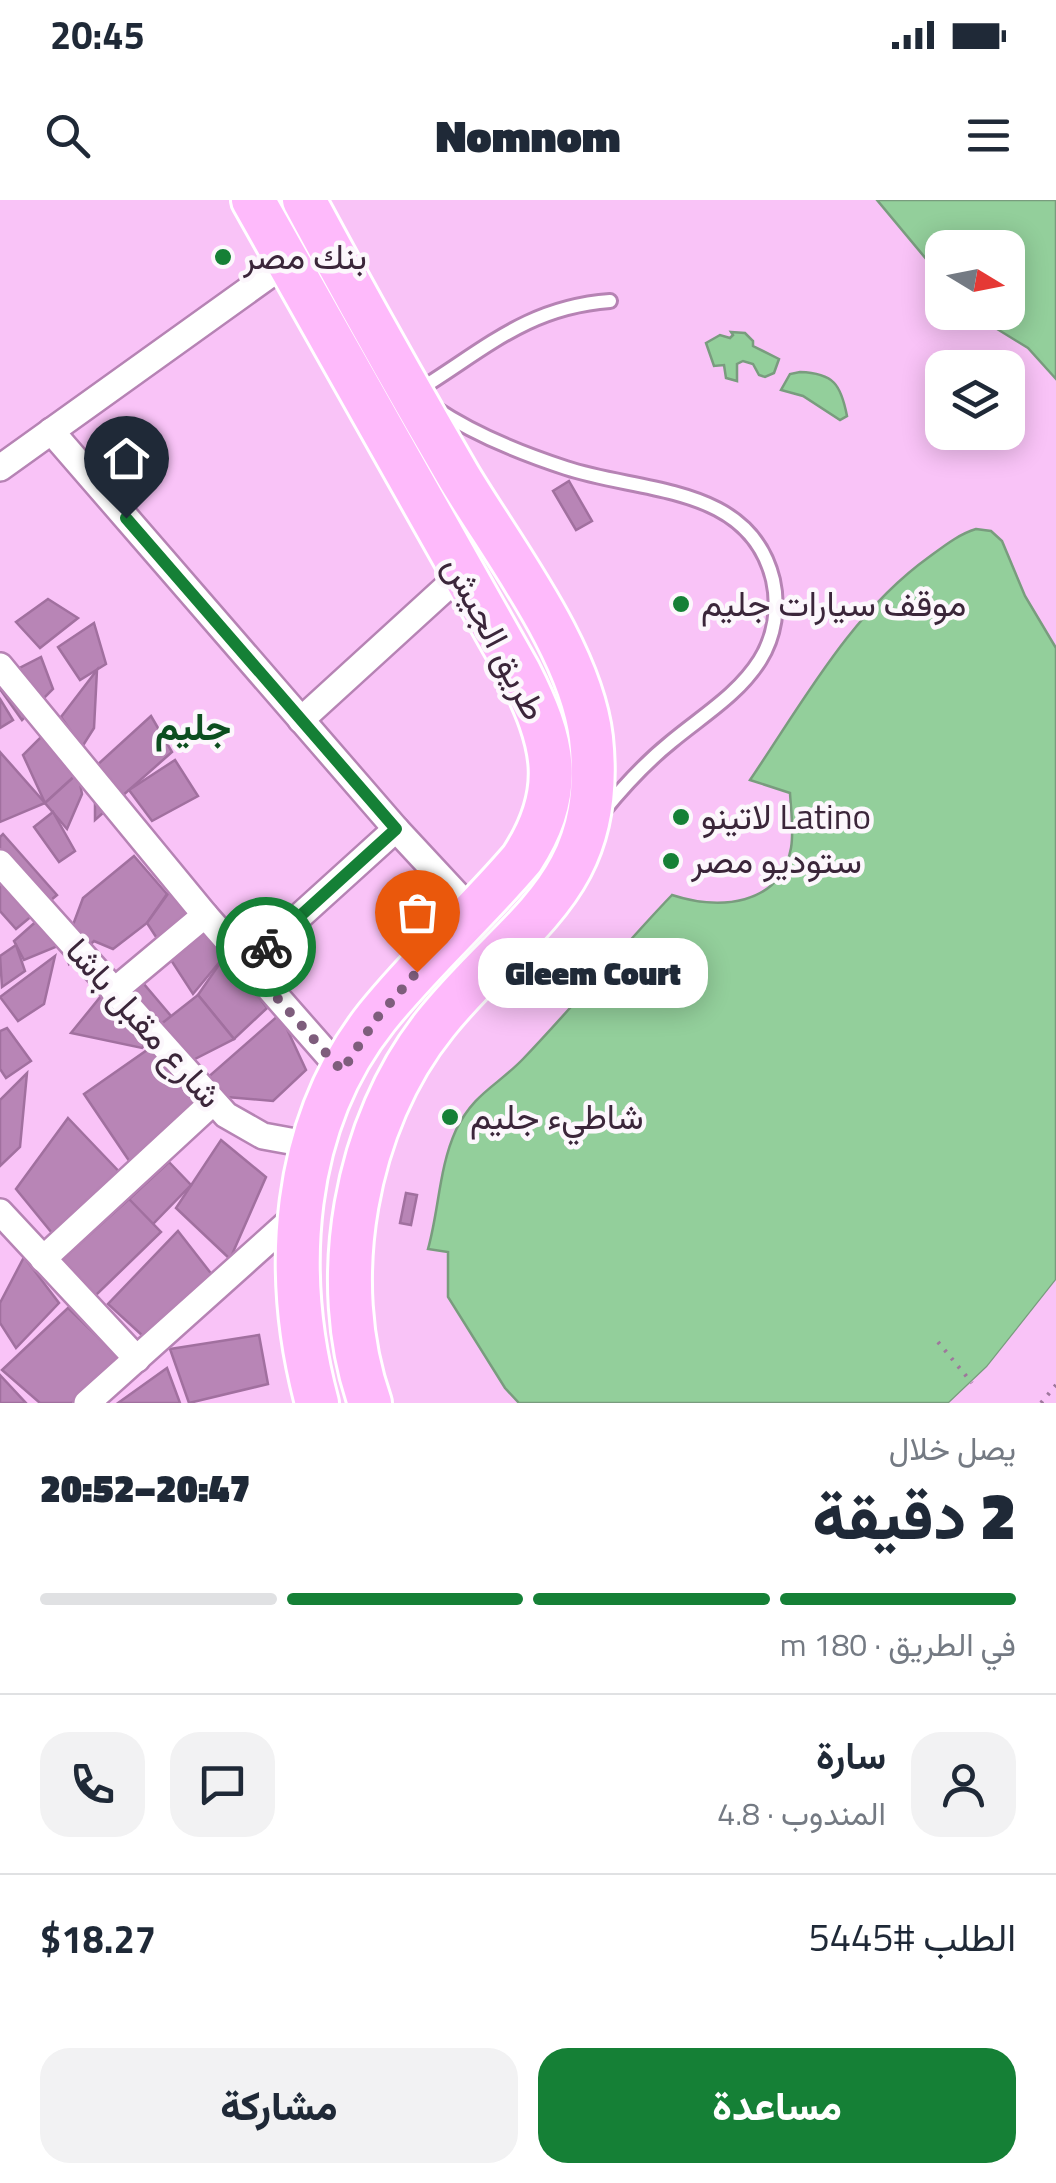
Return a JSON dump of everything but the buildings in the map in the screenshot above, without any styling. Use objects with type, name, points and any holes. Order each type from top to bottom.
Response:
[{"type":"highway","name":"طريق الجيش","points":[[252,200],[541,716],[551,768],[549,803],[538,834],[475,914],[376,1019],[342,1071],[312,1145],[299,1213],[297,1275],[303,1333],[317,1403]]},
{"type":"highway","name":"طريق الجيش","points":[[304,200],[569,664],[582,698],[593,770],[584,841],[566,882],[540,916],[469,984],[433,1026],[380,1123],[357,1212],[351,1286],[355,1341],[370,1403]]},
{"type":"street","points":[[0,468],[286,263]]},
{"type":"street","points":[[51,432],[396,829],[475,914]]},
{"type":"street","points":[[301,720],[462,574]]},
{"type":"street","points":[[0,666],[205,915],[342,1071]]},
{"type":"street","points":[[247,964],[396,829]]},
{"type":"street","name":"شارع مقبل باشا","points":[[0,862],[213,1102],[244,1128],[263,1136],[312,1145]]},
{"type":"street","points":[[114,991],[205,915]]},
{"type":"street","points":[[43,1259],[213,1102]]},
{"type":"street","points":[[0,1212],[137,1359]]},
{"type":"street","points":[[87,1403],[299,1213]]},
{"type":"lane","points":[[584,841],[634,775],[728,696],[758,663],[768,644],[776,611],[776,594],[767,561],[737,520],[708,502],[580,473],[523,453],[460,424],[413,394],[527,320],[568,306],[610,300]]},
{"type":"path","points":[[938,1342],[972,1382]]},
{"type":"path","points":[[1041,1403],[1056,1386]]},
{"type":"shaded area","points":[[877,200],[1056,200],[1056,379],[1028,348],[999,330],[1025,330],[1025,230],[925,230],[925,258]]},
{"type":"shaded area","points":[[731,332],[745,333],[753,346],[779,359],[774,373],[759,375],[753,364],[743,361],[737,364],[737,381],[726,378],[724,365],[714,366],[706,343],[720,335],[730,338]]},
{"type":"shaded area","points":[[790,374],[821,375],[834,383],[847,416],[840,420],[803,396],[781,390]]},
{"type":"shaded area","points":[[976,529],[991,531],[1002,541],[1025,596],[1056,648],[1056,1280],[987,1367],[949,1403],[519,1403],[505,1388],[448,1297],[448,1252],[428,1249],[446,1159],[456,1130],[478,1098],[523,1059],[672,895],[727,902],[761,893],[774,882],[785,868],[791,848],[790,793],[750,780],[830,660],[876,604],[929,557]]},
{"type":"pier","points":[[1056,1280],[1056,1287],[991,1370],[957,1403],[949,1403],[987,1367]]},
{"type":"way so far","points":[[266,947],[247,964],[342,1071],[376,1019],[417,972]]},
{"type":"place","name":"بنك مصر","points":[[223,257]]},
{"type":"place","name":"موقف سيارات جليم","points":[[681,604]]},
{"type":"place","name":"لاتينو Latino","points":[[681,817]]},
{"type":"place","name":"ستوديو مصر","points":[[671,861]]},
{"type":"place","name":"Gleem Court","points":[[417,972]]},
{"type":"place","name":"شاطيء جليم","points":[[450,1117]]},
{"type":"district","name":"جليم","points":[[193,727]]},
{"type":"route","points":[[126,518],[396,829],[266,947]]}]
